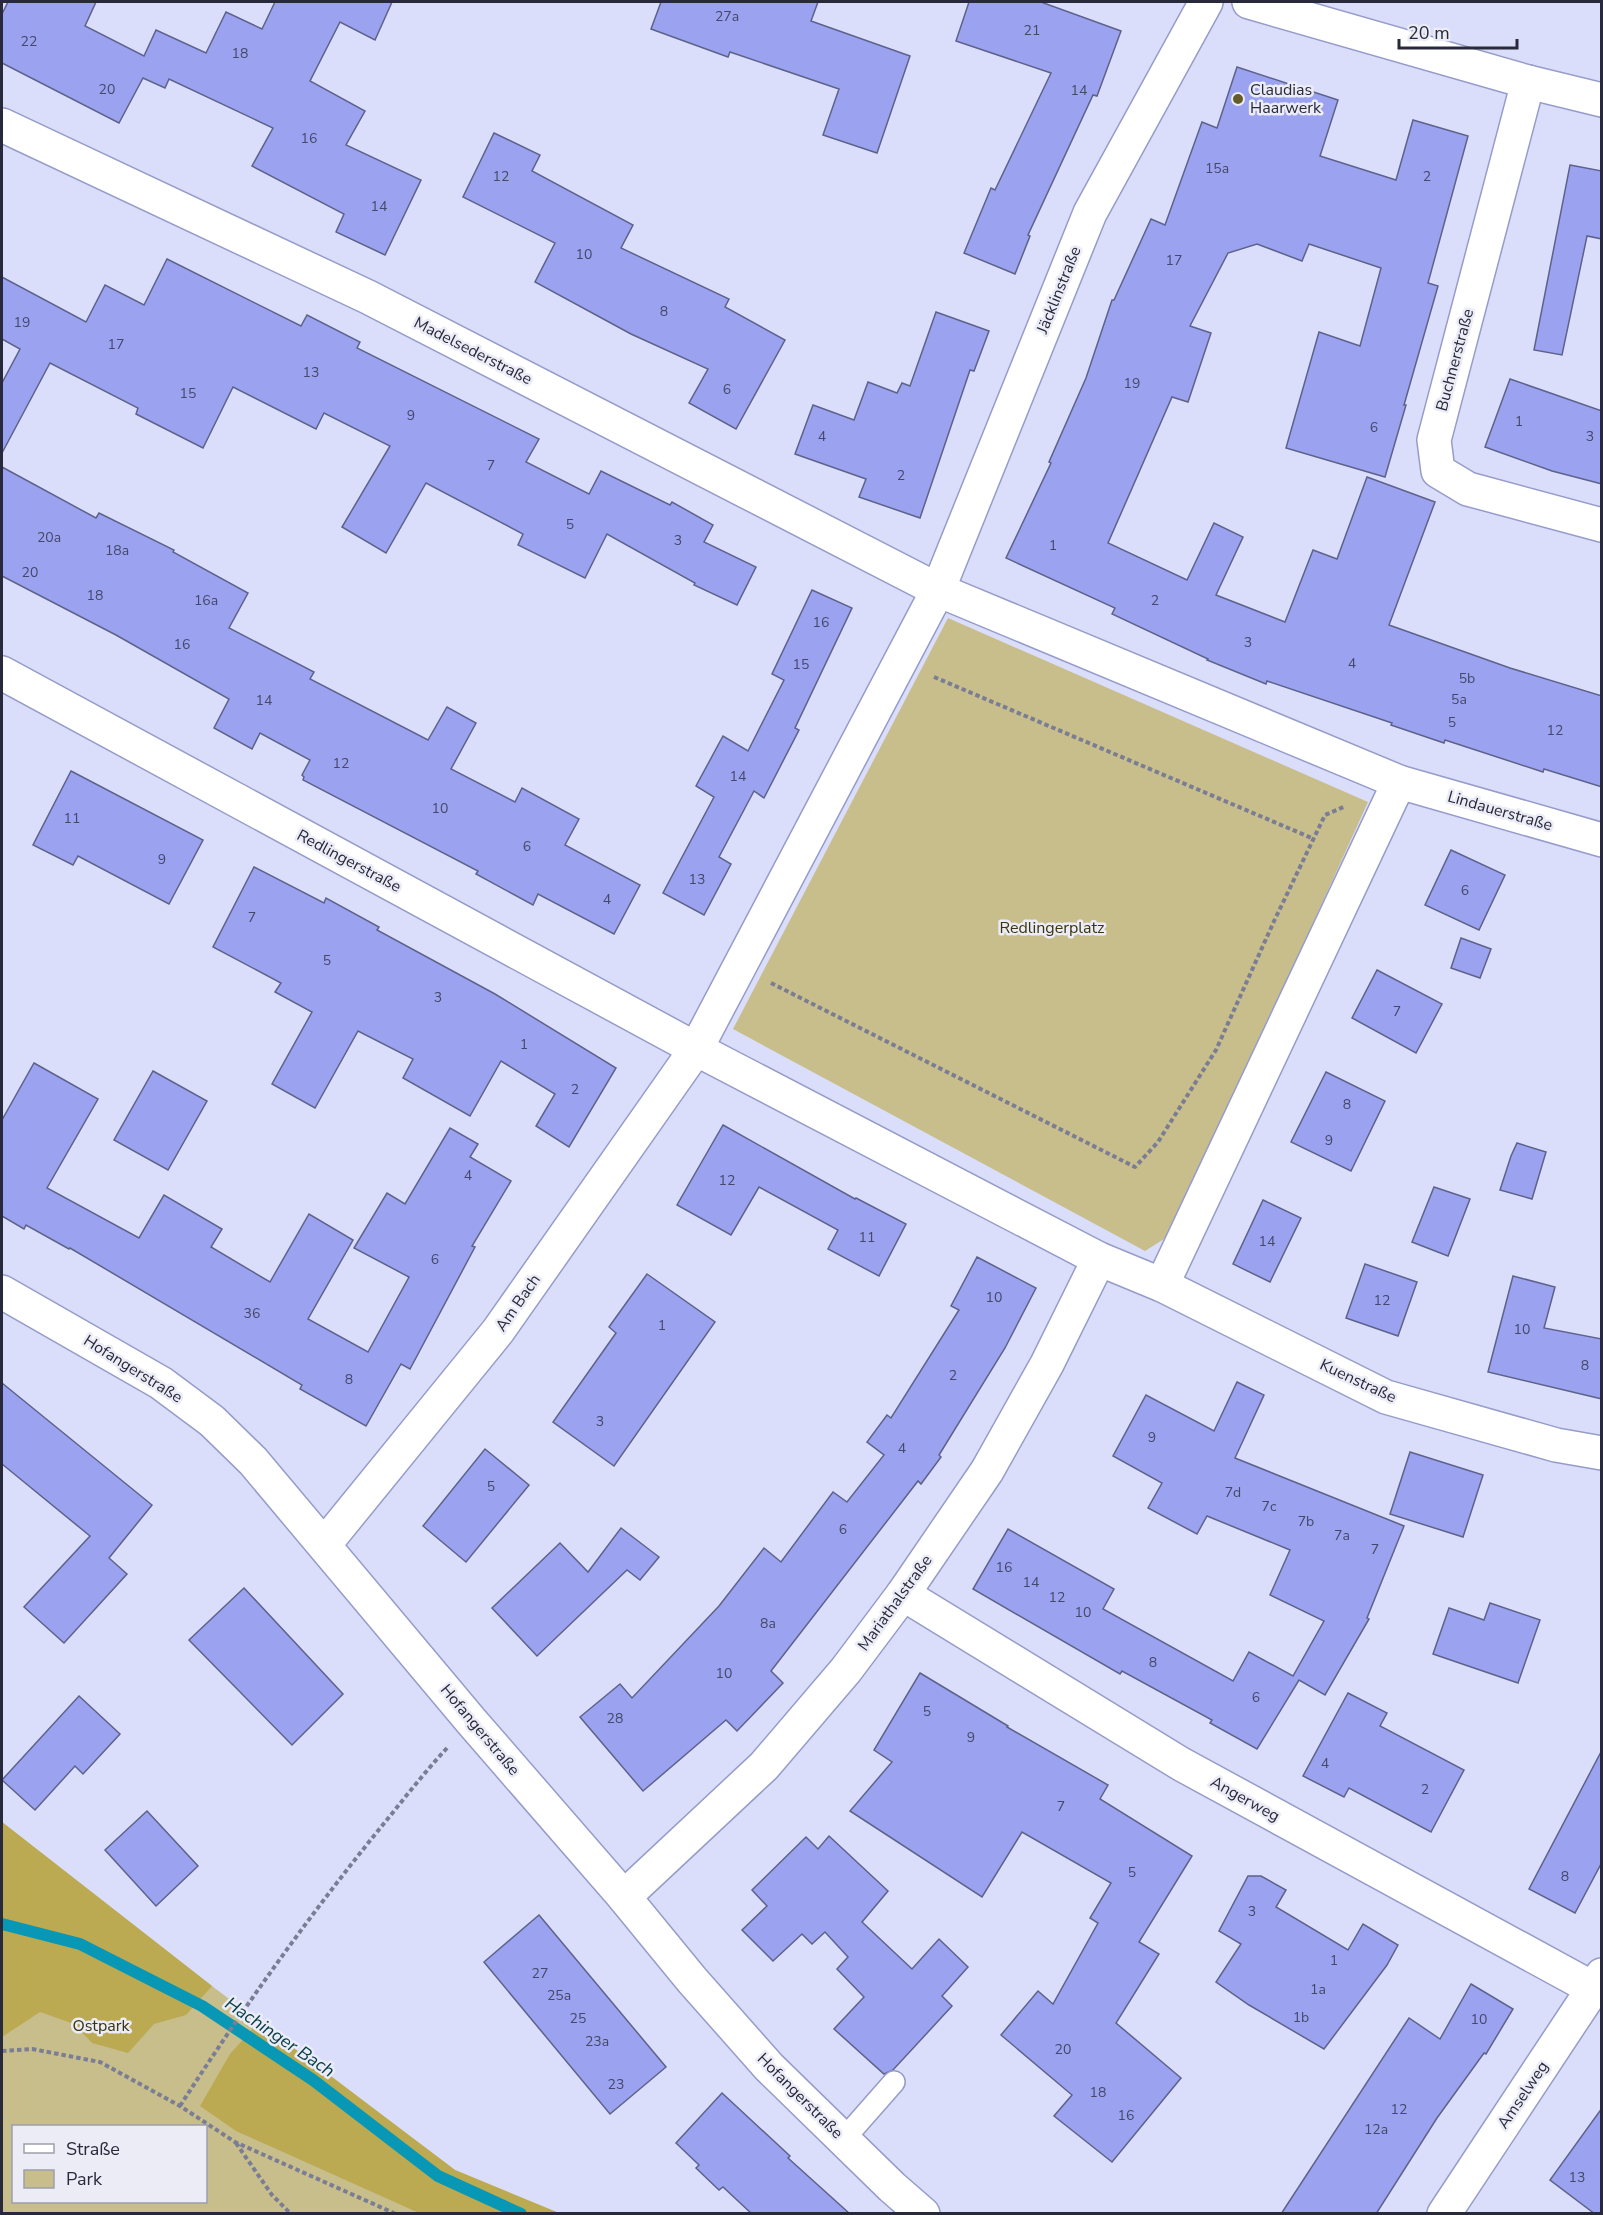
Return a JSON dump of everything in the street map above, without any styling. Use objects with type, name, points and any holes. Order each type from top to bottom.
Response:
[{"type":"street","name":"Jäcklinstraße","points":[[939,590],[1090,213],[1206,2]]},
{"type":"street","points":[[1249,2],[1317,11],[1528,82],[1602,100]]},
{"type":"street","name":"Buchnerstraße","points":[[1528,82],[1434,440],[1438,471],[1468,489],[1602,525]]},
{"type":"street","name":"Madelsederstraße","points":[[2,125],[368,297],[939,590]]},
{"type":"street","points":[[939,590],[1399,782],[1162,1286],[1099,1259],[696,1049],[939,590]]},
{"type":"street","name":"Redlingerstraße","points":[[2,673],[696,1049]]},
{"type":"street","name":"Lindauerstraße","points":[[1399,782],[1602,840]]},
{"type":"street","name":"Am Bach","points":[[324,1545],[498,1331],[696,1049]]},
{"type":"street","name":"Mariathalstraße","points":[[624,1897],[764,1766],[846,1670],[903,1594],[987,1471],[1047,1364],[1099,1259]]},
{"type":"street","name":"Kuenstraße","points":[[1162,1286],[1386,1396],[1556,1445],[1602,1452]]},
{"type":"street","name":"Hofangerstraße","points":[[2,1292],[161,1383],[212,1421],[253,1461],[472,1722],[769,2067],[892,2187],[923,2214]]},
{"type":"street","name":"Angerweg","points":[[903,1594],[1181,1764],[1598,1982]]},
{"type":"street","name":"Amselweg","points":[[1443,2214],[1598,1982]]},
{"type":"lane","points":[[843,2140],[894,2082]]},
{"type":"path","points":[[929,675],[1314,839]]},
{"type":"path","points":[[768,981],[1136,1167],[1158,1142],[1216,1050],[1325,815],[1399,782]]},
{"type":"path","points":[[180,2106],[250,1998],[348,1868],[434,1763],[472,1722]]},
{"type":"path","points":[[2,2051],[32,2049],[100,2062],[180,2106],[235,2142],[396,2214]]},
{"type":"path","points":[[235,2142],[272,2195],[291,2214]]},
{"type":"green space","name":"Redlingerplatz","points":[[948,618],[1368,802],[1172,1234],[1145,1251],[733,1029]]},
{"type":"green space","name":"Ostpark","points":[[2,1822],[212,1986],[455,2170],[559,2213],[2,2213]]},
{"type":"green space","points":[[2,1822],[212,1986],[186,2015],[154,2024],[128,2053],[92,2043],[74,2024],[40,2012],[2,2037]]},
{"type":"green space","points":[[259,2022],[455,2170],[559,2213],[419,2213],[236,2131],[200,2106],[230,2054]]},
{"type":"building","points":[[8,2],[96,2],[85,26],[144,56],[156,30],[206,53],[226,12],[262,29],[275,2],[392,2],[375,40],[340,22],[310,81],[365,111],[346,145],[421,180],[385,255],[336,232],[344,214],[252,166],[273,128],[169,79],[165,88],[143,78],[119,123],[2,63],[2,14]]},
{"type":"building","points":[[661,2],[818,2],[811,21],[910,56],[877,153],[823,135],[839,89],[730,52],[728,57],[651,29]]},
{"type":"building","points":[[969,2],[1041,2],[1121,31],[1097,96],[1093,95],[1028,235],[1030,236],[1015,274],[964,253],[991,188],[995,190],[1051,73],[956,41]]},
{"type":"building","points":[[1237,67],[1338,100],[1320,156],[1396,180],[1413,120],[1468,136],[1428,283],[1438,286],[1404,405],[1406,405],[1385,477],[1286,448],[1319,332],[1360,346],[1381,268],[1309,244],[1302,261],[1257,244],[1228,253],[1190,326],[1211,333],[1188,402],[1172,397],[1108,543],[1187,580],[1214,523],[1243,537],[1216,595],[1285,622],[1313,550],[1337,559],[1367,477],[1435,502],[1389,625],[1510,668],[1602,696],[1602,787],[1544,769],[1543,772],[1445,740],[1444,743],[1267,681],[1266,684],[1207,660],[1112,614],[1115,608],[1006,558],[1051,463],[1049,462],[1086,378],[1112,300],[1114,300],[1151,219],[1165,225],[1202,122],[1217,128]]},
{"type":"building","points":[[494,133],[540,155],[532,171],[633,225],[621,248],[729,299],[725,307],[785,340],[736,429],[689,403],[708,369],[631,334],[535,282],[555,243],[463,197]]},
{"type":"building","points":[[1570,165],[1602,171],[1602,239],[1587,236],[1562,355],[1534,350]]},
{"type":"building","points":[[167,259],[301,326],[307,315],[360,342],[357,348],[539,439],[526,462],[589,494],[601,471],[670,505],[672,502],[713,525],[704,542],[756,567],[737,605],[694,585],[695,583],[607,534],[585,578],[518,545],[523,534],[426,483],[386,553],[342,527],[390,446],[324,413],[316,429],[233,387],[203,448],[136,414],[138,408],[50,363],[2,453],[2,383],[20,349],[2,339],[2,277],[86,322],[105,285],[144,305]]},
{"type":"building","points":[[936,312],[989,331],[974,371],[970,370],[920,518],[859,497],[866,479],[795,454],[813,405],[854,420],[868,382],[897,393],[902,383],[910,386]]},
{"type":"building","points":[[1510,379],[1602,411],[1602,484],[1552,471],[1485,447]]},
{"type":"building","points":[[2,467],[96,518],[99,513],[174,550],[173,552],[248,593],[229,628],[314,672],[310,679],[428,740],[447,707],[476,723],[451,769],[515,802],[522,788],[579,819],[565,845],[640,885],[614,934],[538,894],[533,905],[476,874],[478,871],[303,780],[302,775],[310,760],[260,733],[252,749],[214,728],[229,699],[116,635],[2,576]]},
{"type":"building","points":[[812,590],[852,608],[795,728],[799,730],[764,798],[754,791],[719,857],[731,864],[704,915],[663,893],[714,797],[696,786],[723,736],[748,751],[784,680],[772,674]]},
{"type":"building","points":[[71,771],[203,840],[169,904],[78,856],[73,865],[33,845]]},
{"type":"building","points":[[1451,850],[1505,875],[1479,930],[1425,905]]},
{"type":"building","points":[[254,867],[324,903],[326,898],[379,927],[377,930],[495,994],[616,1068],[569,1147],[536,1126],[555,1094],[501,1061],[470,1116],[403,1078],[413,1059],[358,1031],[315,1108],[272,1084],[312,1012],[275,992],[281,983],[213,947]]},
{"type":"building","points":[[1461,938],[1491,949],[1480,978],[1451,968]]},
{"type":"building","points":[[1377,970],[1442,1004],[1416,1053],[1352,1018]]},
{"type":"building","points":[[34,1063],[98,1099],[47,1188],[139,1238],[164,1195],[222,1229],[211,1247],[270,1282],[309,1214],[353,1240],[308,1319],[368,1352],[409,1277],[354,1248],[387,1193],[405,1204],[450,1128],[478,1144],[470,1157],[511,1181],[472,1246],[475,1247],[410,1369],[401,1364],[366,1426],[300,1389],[302,1385],[70,1248],[26,1225],[24,1229],[2,1216],[2,1120]]},
{"type":"building","points":[[153,1071],[207,1101],[168,1170],[114,1140]]},
{"type":"building","points":[[1326,1072],[1385,1101],[1351,1171],[1291,1142]]},
{"type":"building","points":[[723,1125],[855,1199],[906,1224],[879,1276],[828,1249],[838,1230],[759,1187],[731,1235],[677,1205]]},
{"type":"building","points":[[1517,1143],[1546,1152],[1532,1199],[1500,1190]]},
{"type":"building","points":[[1434,1187],[1470,1199],[1448,1256],[1412,1242]]},
{"type":"building","points":[[1263,1200],[1301,1218],[1270,1282],[1233,1264]]},
{"type":"building","points":[[977,1257],[1036,1288],[1005,1348],[939,1455],[941,1457],[921,1484],[918,1481],[771,1671],[783,1683],[737,1731],[726,1720],[643,1791],[580,1717],[620,1684],[632,1698],[719,1606],[764,1548],[781,1562],[833,1492],[847,1502],[884,1455],[867,1442],[887,1415],[891,1418],[959,1310],[951,1306]]},
{"type":"building","points":[[1365,1264],[1417,1282],[1398,1336],[1346,1318]]},
{"type":"building","points":[[647,1274],[715,1322],[614,1466],[553,1422],[616,1333],[609,1327]]},
{"type":"building","points":[[1513,1276],[1555,1287],[1544,1328],[1602,1339],[1602,1399],[1488,1372]]},
{"type":"building","points":[[1237,1382],[1264,1395],[1235,1458],[1404,1526],[1367,1618],[1369,1619],[1325,1695],[1299,1680],[1257,1749],[1210,1723],[1212,1720],[1122,1671],[1120,1674],[973,1589],[1008,1529],[1114,1589],[1103,1609],[1233,1681],[1249,1652],[1293,1676],[1324,1621],[1270,1595],[1290,1550],[1207,1516],[1197,1534],[1148,1508],[1162,1483],[1113,1456],[1146,1395],[1214,1431]]},
{"type":"building","points":[[2,1383],[152,1505],[109,1558],[127,1574],[64,1643],[24,1607],[90,1536],[2,1464]]},
{"type":"building","points":[[485,1449],[529,1485],[466,1562],[423,1526]]},
{"type":"building","points":[[1410,1452],[1483,1475],[1463,1537],[1390,1514]]},
{"type":"building","points":[[621,1528],[659,1557],[640,1580],[627,1570],[537,1656],[492,1608],[560,1543],[588,1572]]},
{"type":"building","points":[[244,1588],[343,1694],[292,1745],[189,1640]]},
{"type":"building","points":[[1490,1603],[1540,1620],[1518,1683],[1433,1654],[1449,1608],[1484,1620]]},
{"type":"building","points":[[920,1673],[1007,1727],[1108,1785],[1100,1799],[1192,1856],[1139,1942],[1159,1954],[1116,2023],[1181,2078],[1112,2162],[1054,2116],[1072,2095],[1001,2035],[1038,1991],[1053,2004],[1098,1923],[1090,1918],[1111,1883],[1022,1832],[982,1897],[850,1811],[892,1762],[874,1750]]},
{"type":"building","points":[[1348,1693],[1387,1713],[1380,1726],[1464,1770],[1431,1832],[1349,1788],[1344,1797],[1303,1776]]},
{"type":"building","points":[[79,1696],[120,1734],[83,1774],[75,1766],[35,1810],[2,1780]]},
{"type":"building","points":[[1602,1750],[1602,1862],[1575,1913],[1529,1889]]},
{"type":"building","points":[[147,1811],[198,1866],[156,1906],[105,1850]]},
{"type":"building","points":[[829,1836],[888,1891],[862,1922],[912,1969],[939,1939],[968,1967],[942,1996],[952,2006],[893,2070],[884,2074],[834,2029],[864,1997],[837,1969],[848,1957],[825,1932],[812,1944],[802,1934],[773,1961],[742,1930],[767,1906],[752,1890],[806,1837],[818,1849]]},
{"type":"building","points":[[1248,1876],[1261,1876],[1286,1890],[1276,1907],[1348,1950],[1363,1924],[1398,1945],[1387,1965],[1324,2049],[1249,2005],[1216,1982],[1241,1944],[1219,1931]]},
{"type":"building","points":[[539,1915],[666,2067],[610,2114],[484,1962]]},
{"type":"building","points":[[1471,1984],[1513,2009],[1486,2054],[1484,2053],[1437,2118],[1376,2214],[1281,2214],[1409,2018],[1440,2039]]},
{"type":"building","points":[[722,2093],[790,2156],[788,2158],[850,2214],[752,2214],[723,2187],[719,2190],[696,2168],[699,2165],[676,2143]]},
{"type":"building","points":[[1602,2108],[1602,2214],[1595,2214],[1550,2180]]},
{"type":"waterway","name":"Hachinger Bach","points":[[2,1924],[80,1944],[202,2006],[313,2080],[438,2176],[521,2214]]},
{"type":"place","name":"Claudias Haarwerk","points":[[1238,99]]}]
